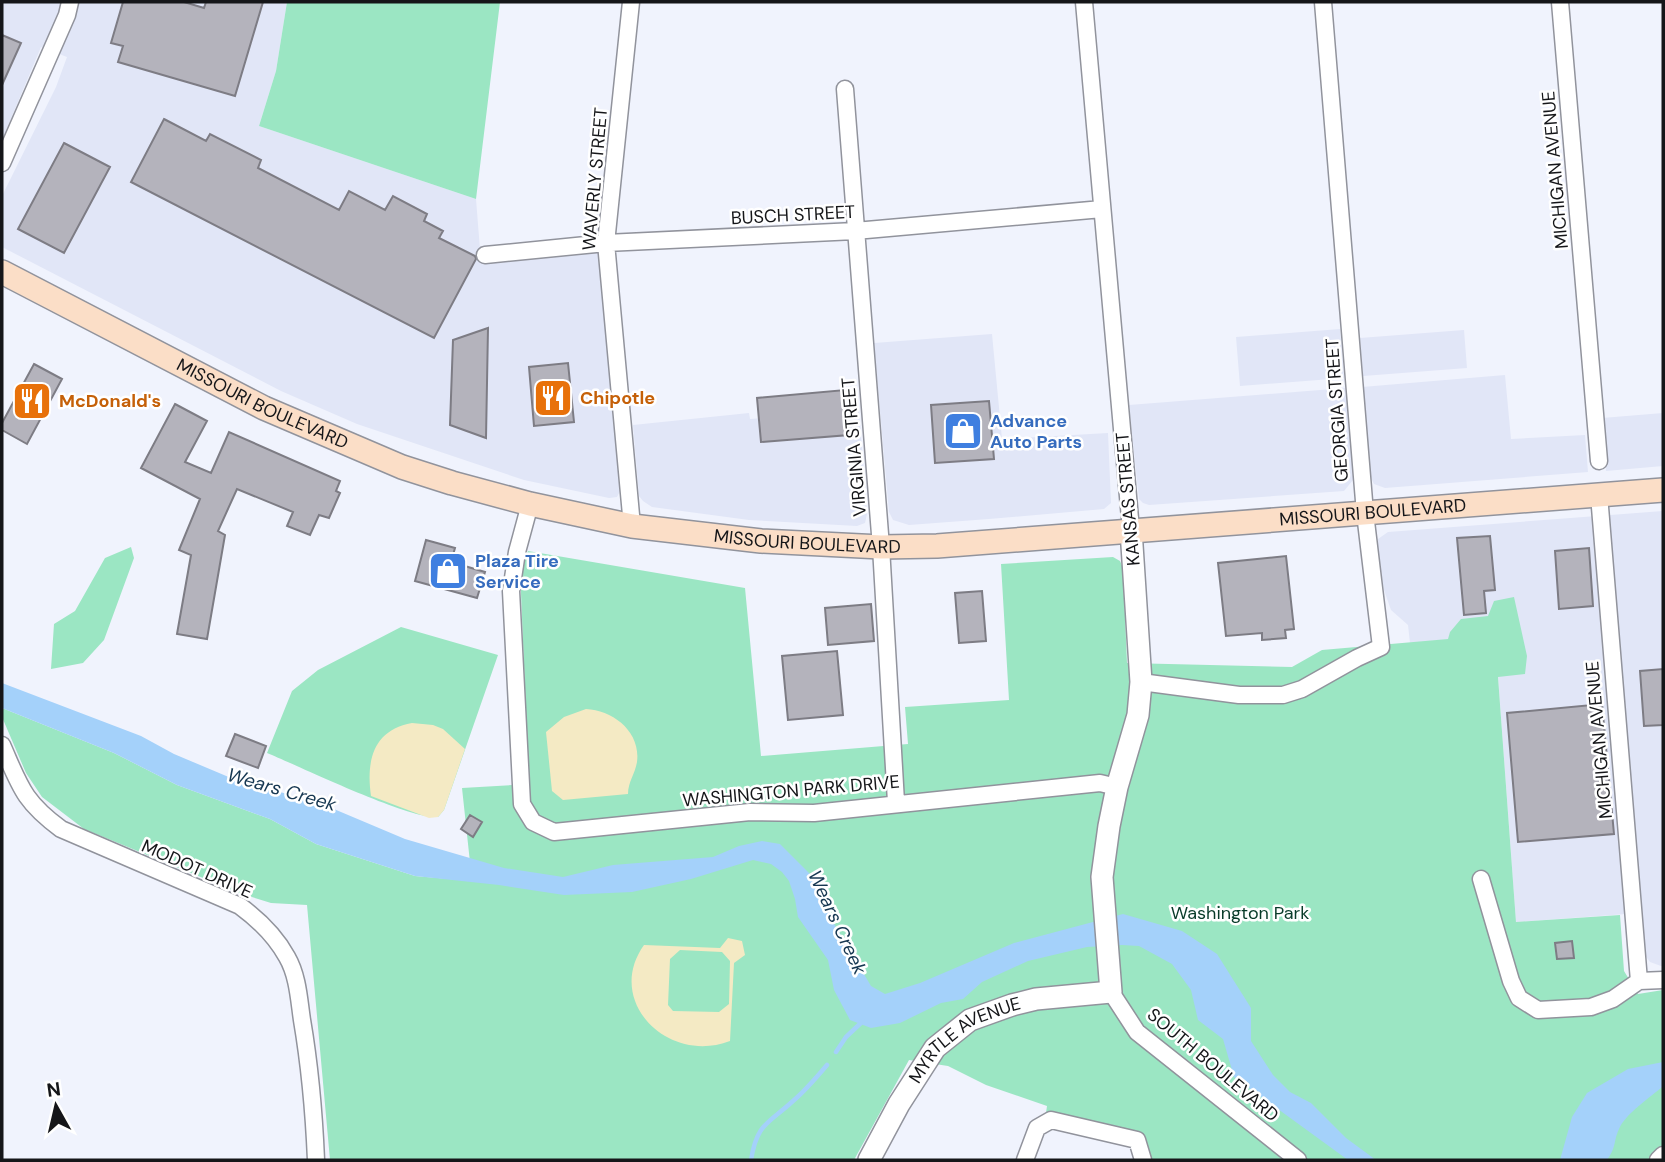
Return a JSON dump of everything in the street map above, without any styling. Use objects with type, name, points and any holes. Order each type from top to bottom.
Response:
[{"type":"main road","name":"MISSOURI BOULEVARD","points":[[2,272],[264,408],[402,467],[530,504],[632,526],[761,541],[881,547],[937,546],[1663,490]]},
{"type":"street","points":[[2,163],[67,15],[70,2]]},
{"type":"street","name":"WAVERLY STREET","points":[[631,2],[606,243],[632,526]]},
{"type":"street","name":"KANSAS STREET","points":[[1084,2],[1131,530],[1141,682],[1138,715],[1117,787],[1109,827],[1102,895],[1111,992]]},
{"type":"street","name":"GEORGIA STREET","points":[[1141,682],[1240,695],[1283,695],[1302,689],[1381,647],[1365,513],[1323,2]]},
{"type":"street","name":"MICHIGAN AVENUE","points":[[1560,2],[1598,461]]},
{"type":"street","name":"VIRGINIA STREET","points":[[845,89],[881,547],[896,802]]},
{"type":"street","name":"BUSCH STREET","points":[[485,255],[606,243],[855,231],[1102,209]]},
{"type":"street","name":"MICHIGAN AVENUE","points":[[1599,495],[1639,981]]},
{"type":"street","name":"WASHINGTON PARK DRIVE","points":[[530,504],[512,573],[513,648],[522,804],[533,822],[554,832],[750,812],[814,813],[896,802],[1100,783],[1117,787]]},
{"type":"street","name":"MODOT DRIVE","points":[[5,752],[22,792],[38,812],[61,829],[240,906],[263,925],[276,941],[287,957],[298,992],[313,1087],[316,1160]]},
{"type":"street","points":[[1481,879],[1511,981],[1519,998],[1538,1010],[1591,1007],[1613,999],[1639,981],[1663,980]]},
{"type":"street","name":"MYRTLE AVENUE","points":[[869,1160],[899,1104],[935,1048],[970,1020],[1036,999],[1111,992]]},
{"type":"street","name":"SOUTH BOULEVARD","points":[[1111,992],[1137,1032],[1298,1160]]},
{"type":"street","points":[[1025,1160],[1037,1128],[1051,1120],[1137,1140],[1143,1160]]},
{"type":"street","points":[[1658,1160],[1663,1155]]},
{"type":"shaded area","points":[[2,2],[287,2],[276,71],[259,126],[476,199],[481,262],[595,251],[599,254],[620,491],[617,497],[609,498],[524,480],[357,424],[281,391],[2,247],[2,196],[56,87],[67,57],[41,47],[2,140]]},
{"type":"shaded area","points":[[1340,329],[1344,378],[1240,386],[1236,337]]},
{"type":"shaded area","points":[[1464,330],[1467,368],[1363,376],[1360,338]]},
{"type":"shaded area","points":[[992,334],[1002,439],[1108,433],[1111,503],[1104,509],[989,519],[909,525],[893,520],[889,512],[874,343]]},
{"type":"shaded area","points":[[1505,375],[1511,439],[1585,435],[1588,472],[1385,488],[1374,484],[1369,474],[1362,387]]},
{"type":"shaded area","points":[[1345,388],[1354,471],[1353,480],[1344,491],[1149,505],[1139,499],[1129,405]]},
{"type":"shaded area","points":[[859,411],[867,514],[865,523],[857,526],[749,520],[652,507],[639,496],[633,425],[749,413],[750,419]]},
{"type":"shaded area","points":[[1663,413],[1663,466],[1606,471],[1602,418]]},
{"type":"shaded area","points":[[1663,511],[1661,966],[1650,962],[1644,954],[1640,913],[1516,922],[1495,635],[1410,643],[1408,625],[1391,610],[1384,590],[1378,539],[1388,532]]},
{"type":"green space","points":[[287,2],[500,2],[476,199],[259,126],[276,71]]},
{"type":"green space","points":[[131,547],[134,558],[104,640],[83,663],[51,669],[54,624],[75,611],[105,558]]},
{"type":"green space","name":"Washington Park","points":[[528,551],[745,588],[761,756],[908,744],[905,707],[1009,700],[1001,564],[1113,557],[1120,561],[1123,568],[1127,663],[1292,667],[1322,650],[1448,639],[1450,632],[1461,619],[1488,616],[1494,601],[1514,597],[1527,656],[1525,674],[1498,677],[1516,922],[1620,915],[1624,971],[1638,994],[1663,990],[1663,1160],[1149,1160],[1146,1148],[1075,1119],[1046,1113],[1047,1106],[986,1085],[948,1066],[909,1060],[854,1160],[330,1160],[307,905],[271,903],[242,894],[84,829],[42,797],[26,773],[2,717],[2,708],[114,753],[177,785],[270,819],[316,844],[415,876],[472,881],[462,788],[529,784],[520,570]]},
{"type":"green space","points":[[401,627],[498,655],[444,810],[438,817],[404,810],[267,753],[292,691],[318,670]]},
{"type":"sand","points":[[586,709],[606,713],[615,718],[630,732],[635,741],[637,762],[628,794],[563,800],[552,791],[546,732],[564,717]]},
{"type":"sand","points":[[412,723],[443,729],[465,749],[444,810],[438,817],[429,818],[371,796],[371,759],[375,749],[388,732]]},
{"type":"sand","points":[[728,938],[742,941],[745,955],[734,963],[730,1041],[707,1046],[685,1044],[665,1036],[649,1023],[637,1006],[632,987],[634,966],[644,945],[720,948]],"holes":[[[680,950],[722,952],[730,961],[729,1004],[719,1012],[673,1011],[668,1005],[670,959]]]},
{"type":"water","points":[[2,683],[141,736],[174,754],[231,778],[322,804],[405,839],[504,868],[563,877],[613,865],[713,857],[739,846],[762,841],[780,844],[818,882],[833,922],[871,986],[885,994],[920,983],[1014,943],[1123,914],[1182,931],[1217,954],[1251,1008],[1251,1041],[1273,1075],[1290,1092],[1311,1103],[1346,1138],[1376,1160],[1348,1160],[1234,1077],[1223,1039],[1198,1020],[1191,990],[1172,964],[1139,946],[1087,947],[1028,961],[982,982],[963,999],[941,1003],[900,1023],[871,1028],[850,1020],[834,990],[828,960],[798,917],[789,881],[771,864],[753,860],[691,879],[632,892],[564,895],[415,876],[316,844],[270,819],[177,785],[114,753],[2,708]]},
{"type":"water","points":[[1663,1062],[1663,1086],[1622,1123],[1607,1160],[1560,1160],[1572,1117],[1587,1093],[1628,1069]]},
{"type":"building","points":[[123,2],[184,2],[204,8],[206,2],[263,2],[235,96],[118,62],[123,46],[111,43]]},
{"type":"building","points":[[2,35],[21,43],[2,85]]},
{"type":"building","points":[[164,119],[206,141],[210,134],[261,160],[258,168],[339,210],[349,191],[385,210],[393,196],[427,214],[424,221],[443,231],[439,238],[475,256],[476,259],[434,338],[131,182]]},
{"type":"building","points":[[64,143],[110,167],[64,253],[18,229]]},
{"type":"building","points":[[488,328],[486,438],[450,425],[453,340]]},
{"type":"building","points":[[568,363],[574,422],[534,426],[529,367]]},
{"type":"building","name":"McDonald's","points":[[34,364],[62,379],[27,444],[2,430],[2,423]]},
{"type":"building","points":[[845,390],[849,435],[761,442],[757,398]]},
{"type":"building","points":[[989,401],[994,459],[935,463],[931,405]]},
{"type":"building","points":[[175,404],[207,421],[185,462],[211,473],[229,432],[340,481],[336,491],[340,493],[329,518],[319,515],[310,535],[287,526],[293,512],[237,489],[218,531],[225,535],[207,639],[177,634],[191,555],[179,550],[200,499],[141,468]]},
{"type":"building","points":[[1490,536],[1495,590],[1484,591],[1486,613],[1464,615],[1457,538]]},
{"type":"building","points":[[426,540],[455,548],[451,562],[485,572],[477,598],[415,581]]},
{"type":"building","points":[[1589,548],[1593,606],[1559,609],[1555,551]]},
{"type":"building","points":[[1286,556],[1294,629],[1285,630],[1286,638],[1262,640],[1262,633],[1226,636],[1218,563]]},
{"type":"building","points":[[982,591],[986,641],[959,643],[955,593]]},
{"type":"building","points":[[871,604],[874,641],[828,645],[825,608]]},
{"type":"building","points":[[837,651],[843,715],[788,720],[782,656]]},
{"type":"building","points":[[1663,669],[1663,725],[1644,726],[1640,671]]},
{"type":"building","points":[[1602,704],[1614,834],[1518,842],[1507,713]]},
{"type":"building","points":[[235,734],[266,746],[258,768],[226,756]]},
{"type":"building","points":[[470,815],[482,822],[473,837],[461,829]]},
{"type":"building","points":[[1572,941],[1574,958],[1557,959],[1555,943]]},
{"type":"waterway","points":[[836,1052],[846,1037],[863,1021]]},
{"type":"waterway","points":[[751,1160],[760,1131],[802,1093],[827,1065]]},
{"type":"place","name":"Chipotle","points":[[553,398]]},
{"type":"place","name":"McDonald's","points":[[32,401]]},
{"type":"place","name":"Advance Auto Parts","points":[[963,431]]},
{"type":"place","name":"Plaza Tire Service","points":[[448,571]]},
{"type":"water label","name":"Wears Creek","points":[[282,789]]},
{"type":"water label","name":"Wears Creek","points":[[838,922]]}]
